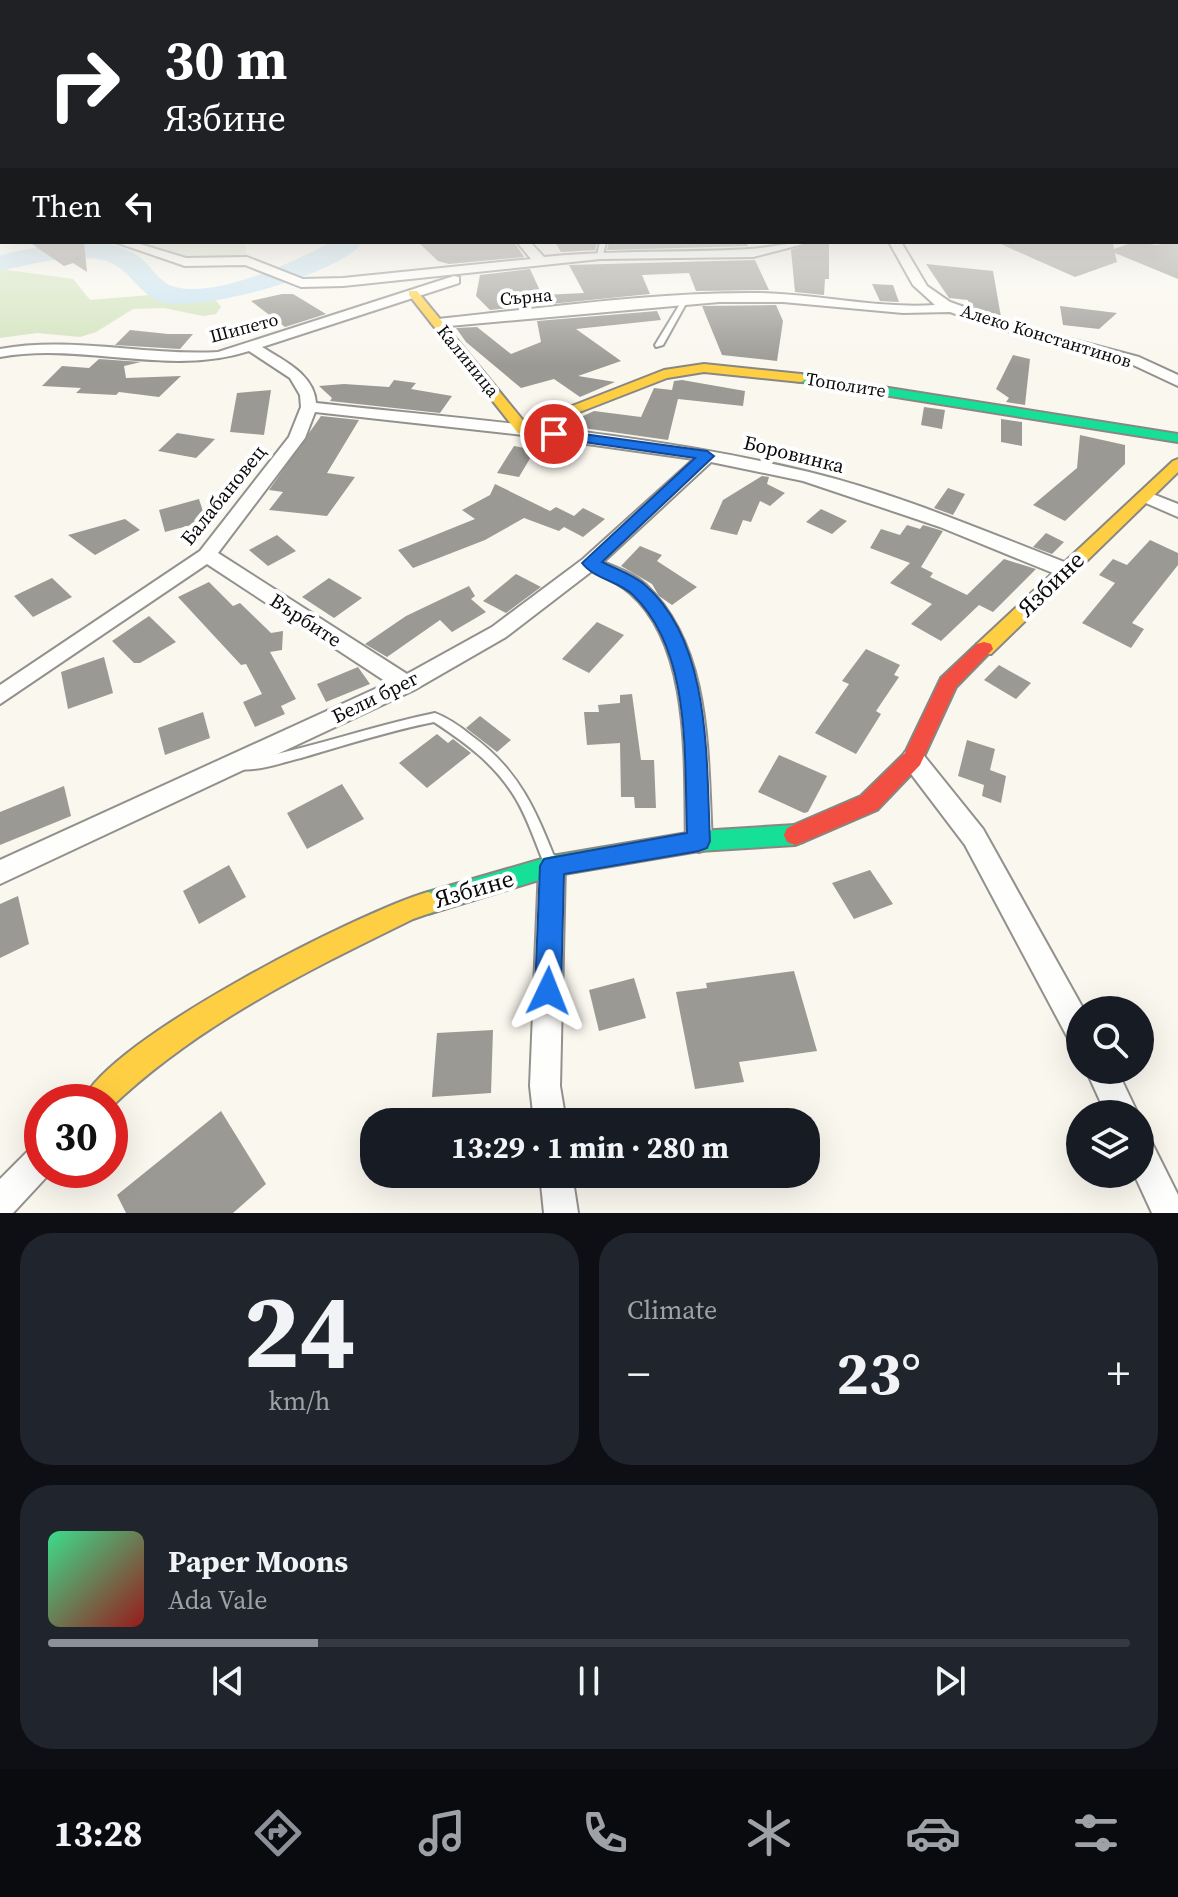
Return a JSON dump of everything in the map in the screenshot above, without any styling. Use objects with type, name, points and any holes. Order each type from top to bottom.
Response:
[{"type":"street","points":[[158,254],[185,262],[247,261],[301,283],[343,282],[542,263],[582,254]]},
{"type":"street","points":[[246,254],[247,261]]},
{"type":"street","points":[[534,254],[542,263]]},
{"type":"street","name":"Алеко Константинов","points":[[902,254],[918,283],[932,297],[952,308],[995,324],[1119,357],[1177,379]]},
{"type":"street","name":"Шипето","points":[[0,353],[27,348],[184,358],[219,356],[488,268]]},
{"type":"street","name":"Калиница","points":[[413,293],[523,430]]},
{"type":"street","name":"Сърна","points":[[438,323],[685,300],[761,297],[882,309],[952,308]]},
{"type":"street","points":[[253,347],[296,375],[308,395],[309,407]]},
{"type":"street","name":"Тополите","points":[[523,430],[664,374],[704,368],[754,371],[1178,438]]},
{"type":"street","name":"Боровинка","points":[[309,407],[523,430],[707,456],[807,477],[946,523],[1065,570]]},
{"type":"street","name":"Балабановец","points":[[0,696],[207,555],[297,438],[309,407]]},
{"type":"street","name":"Бели брег","points":[[0,872],[406,684],[499,632],[590,563],[707,456]]},
{"type":"street","name":"Язбине","points":[[113,1084],[123,1074],[249,987],[408,909],[552,866],[699,841],[793,836],[869,803],[913,759],[948,683],[1178,464]]},
{"type":"street","points":[[1145,496],[1178,511]]},
{"type":"street","name":"Върбите","points":[[207,555],[406,684]]},
{"type":"street","points":[[590,563],[638,589],[669,626],[692,706],[699,841]]},
{"type":"street","points":[[913,759],[974,837],[1066,1006]]},
{"type":"street","points":[[548,1108],[545,1086],[552,866]]},
{"type":"street","points":[[0,1203],[24,1178]]},
{"type":"street","points":[[1154,1181],[1169,1213]]},
{"type":"street","points":[[558,1188],[561,1213]]},
{"type":"lane","points":[[659,345],[685,300]]},
{"type":"lane","points":[[215,772],[284,759],[390,725],[435,717],[466,735],[500,762],[528,804],[552,866]]},
{"type":"green space","points":[[158,254],[246,254],[247,261],[185,262]]},
{"type":"green space","points":[[0,269],[73,279],[90,300],[208,290],[221,307],[216,314],[203,316],[164,308],[133,309],[96,332],[80,337],[37,333],[0,338]]},
{"type":"building","points":[[46,254],[85,254],[87,272],[73,263],[64,266]]},
{"type":"building","points":[[430,254],[522,254],[524,257],[449,264],[438,261]]},
{"type":"building","points":[[791,254],[829,254],[829,279],[825,279],[824,295],[795,292]]},
{"type":"building","points":[[1022,254],[1115,254],[1117,262],[1075,277]]},
{"type":"building","points":[[1116,254],[1178,254],[1178,279]]},
{"type":"building","points":[[755,260],[769,290],[696,291],[689,273],[642,275],[650,294],[490,310],[476,296],[480,275],[530,269],[542,295],[584,293],[569,265]]},
{"type":"building","points":[[926,264],[993,271],[1001,317],[969,306],[968,300],[949,298]]},
{"type":"building","points":[[872,284],[893,285],[899,302],[880,301]]},
{"type":"building","points":[[293,294],[326,314],[285,327],[251,301]]},
{"type":"building","points":[[776,305],[783,321],[777,361],[722,355],[702,306]]},
{"type":"building","points":[[1060,306],[1117,313],[1099,329],[1063,325]]},
{"type":"building","points":[[657,311],[661,320],[576,329],[621,361],[578,376],[615,382],[580,397],[554,379],[521,388],[466,342],[456,328],[477,327],[511,354],[541,342],[537,321]]},
{"type":"building","points":[[130,330],[193,334],[180,349],[115,345]]},
{"type":"building","points":[[1013,355],[1030,359],[1025,405],[1006,402],[1009,398],[996,389]]},
{"type":"building","points":[[99,359],[141,362],[124,366],[126,378],[181,376],[159,397],[119,392],[116,395],[76,393],[81,388],[42,386],[62,366],[89,368]]},
{"type":"building","points":[[394,380],[416,383],[411,389],[452,396],[440,413],[330,401],[332,398],[319,386],[389,387]]},
{"type":"building","points":[[674,381],[745,391],[743,406],[678,399],[668,440],[576,427],[581,417],[594,411],[641,417],[654,388],[672,390]]},
{"type":"building","points":[[271,390],[264,435],[230,432],[237,393]]},
{"type":"building","points":[[924,407],[945,410],[942,429],[921,425]]},
{"type":"building","points":[[321,416],[359,420],[327,473],[355,477],[327,516],[269,510],[283,492],[269,490]]},
{"type":"building","points":[[1001,419],[1022,422],[1022,446],[1001,442]]},
{"type":"building","points":[[177,433],[215,439],[196,458],[158,451]]},
{"type":"building","points":[[1080,435],[1125,445],[1125,464],[1065,521],[1033,505],[1077,468]]},
{"type":"building","points":[[514,446],[535,450],[519,477],[497,473]]},
{"type":"building","points":[[762,476],[769,477],[767,484],[785,493],[770,506],[760,501],[751,522],[743,520],[737,535],[710,529],[723,500]]},
{"type":"building","points":[[495,484],[550,511],[556,507],[574,516],[583,508],[605,519],[583,537],[564,527],[559,531],[524,518],[485,540],[413,568],[398,550],[475,519],[462,510],[490,495]]},
{"type":"building","points":[[948,488],[965,494],[953,515],[934,508]]},
{"type":"building","points":[[199,499],[206,521],[165,532],[159,510]]},
{"type":"building","points":[[821,509],[847,521],[832,534],[806,522]]},
{"type":"building","points":[[125,519],[140,530],[95,555],[68,535]]},
{"type":"building","points":[[907,525],[920,529],[923,525],[943,531],[921,567],[933,573],[930,577],[967,595],[1004,559],[1036,569],[993,612],[979,605],[941,641],[911,624],[932,604],[890,583],[910,563],[870,548],[881,529],[900,535]]},
{"type":"building","points":[[1046,533],[1064,542],[1052,554],[1033,547]]},
{"type":"building","points":[[277,535],[296,551],[268,566],[249,550]]},
{"type":"building","points":[[1150,540],[1178,553],[1178,565],[1132,623],[1144,629],[1131,648],[1082,623],[1115,583],[1099,575],[1113,559],[1127,565]]},
{"type":"building","points":[[640,546],[662,555],[657,561],[697,587],[672,605],[659,596],[652,584],[621,566]]},
{"type":"building","points":[[516,574],[541,587],[506,613],[483,601]]},
{"type":"building","points":[[52,578],[72,597],[33,617],[14,596]]},
{"type":"building","points":[[329,578],[362,598],[334,618],[302,597]]},
{"type":"building","points":[[209,582],[233,606],[240,603],[271,633],[283,631],[282,650],[270,652],[296,699],[281,706],[285,714],[255,727],[243,702],[262,694],[246,664],[241,665],[178,597]]},
{"type":"building","points":[[469,586],[475,596],[471,599],[486,612],[452,632],[440,620],[387,657],[365,644],[406,616]]},
{"type":"building","points":[[149,616],[176,642],[140,663],[134,663],[112,641]]},
{"type":"building","points":[[597,622],[624,635],[589,673],[562,659]]},
{"type":"building","points":[[866,649],[900,665],[894,675],[899,677],[876,711],[881,714],[856,754],[815,733],[849,684],[842,681]]},
{"type":"building","points":[[104,657],[113,693],[68,709],[61,672]]},
{"type":"building","points":[[999,665],[1031,683],[1016,699],[984,680]]},
{"type":"building","points":[[358,667],[370,684],[326,702],[317,684]]},
{"type":"building","points":[[632,694],[641,760],[654,760],[656,808],[635,808],[634,797],[621,797],[620,743],[587,745],[584,712],[599,712],[598,705],[620,703],[620,695]]},
{"type":"building","points":[[203,712],[210,738],[165,755],[158,728]]},
{"type":"building","points":[[480,716],[511,740],[497,752],[466,728]]},
{"type":"building","points":[[437,734],[448,743],[453,739],[471,753],[427,788],[399,763]]},
{"type":"building","points":[[967,740],[995,749],[990,770],[1006,776],[1001,803],[982,796],[984,785],[958,776]]},
{"type":"building","points":[[779,755],[827,776],[808,812],[804,813],[758,792]]},
{"type":"building","points":[[342,784],[364,819],[307,849],[287,813]]},
{"type":"building","points":[[64,786],[71,816],[0,845],[0,812]]},
{"type":"building","points":[[229,865],[246,897],[199,924],[183,891]]},
{"type":"building","points":[[870,870],[893,904],[854,919],[832,883]]},
{"type":"building","points":[[18,896],[29,944],[0,958],[0,904]]},
{"type":"building","points":[[794,971],[817,1051],[739,1062],[744,1082],[695,1089],[676,992],[707,988],[706,983]]},
{"type":"building","points":[[634,978],[646,1018],[599,1031],[589,990]]},
{"type":"building","points":[[493,1030],[491,1093],[432,1097],[437,1033]]},
{"type":"building","points":[[221,1111],[266,1184],[233,1213],[126,1213],[117,1195]]},
{"type":"waterway","points":[[0,263],[48,254]]},
{"type":"waterway","points":[[109,254],[129,262],[161,292],[188,297],[211,295],[262,281],[328,254]]},
{"type":"traffic: fast","points":[[801,378],[1178,438]]},
{"type":"traffic: fast","points":[[428,903],[552,866],[699,841],[795,835]]},
{"type":"traffic: slow","points":[[413,293],[523,430],[664,374],[704,368],[801,378]]},
{"type":"traffic: slow","points":[[984,649],[1178,464]]},
{"type":"traffic: slow","points":[[115,1084],[165,1042],[243,992],[408,909],[428,903]]},
{"type":"traffic: jam","points":[[795,835],[869,803],[913,759],[948,683],[984,649]]},
{"type":"route","points":[[548,991],[552,866],[699,841],[692,706],[669,626],[638,589],[590,563],[707,456],[554,434]]}]
